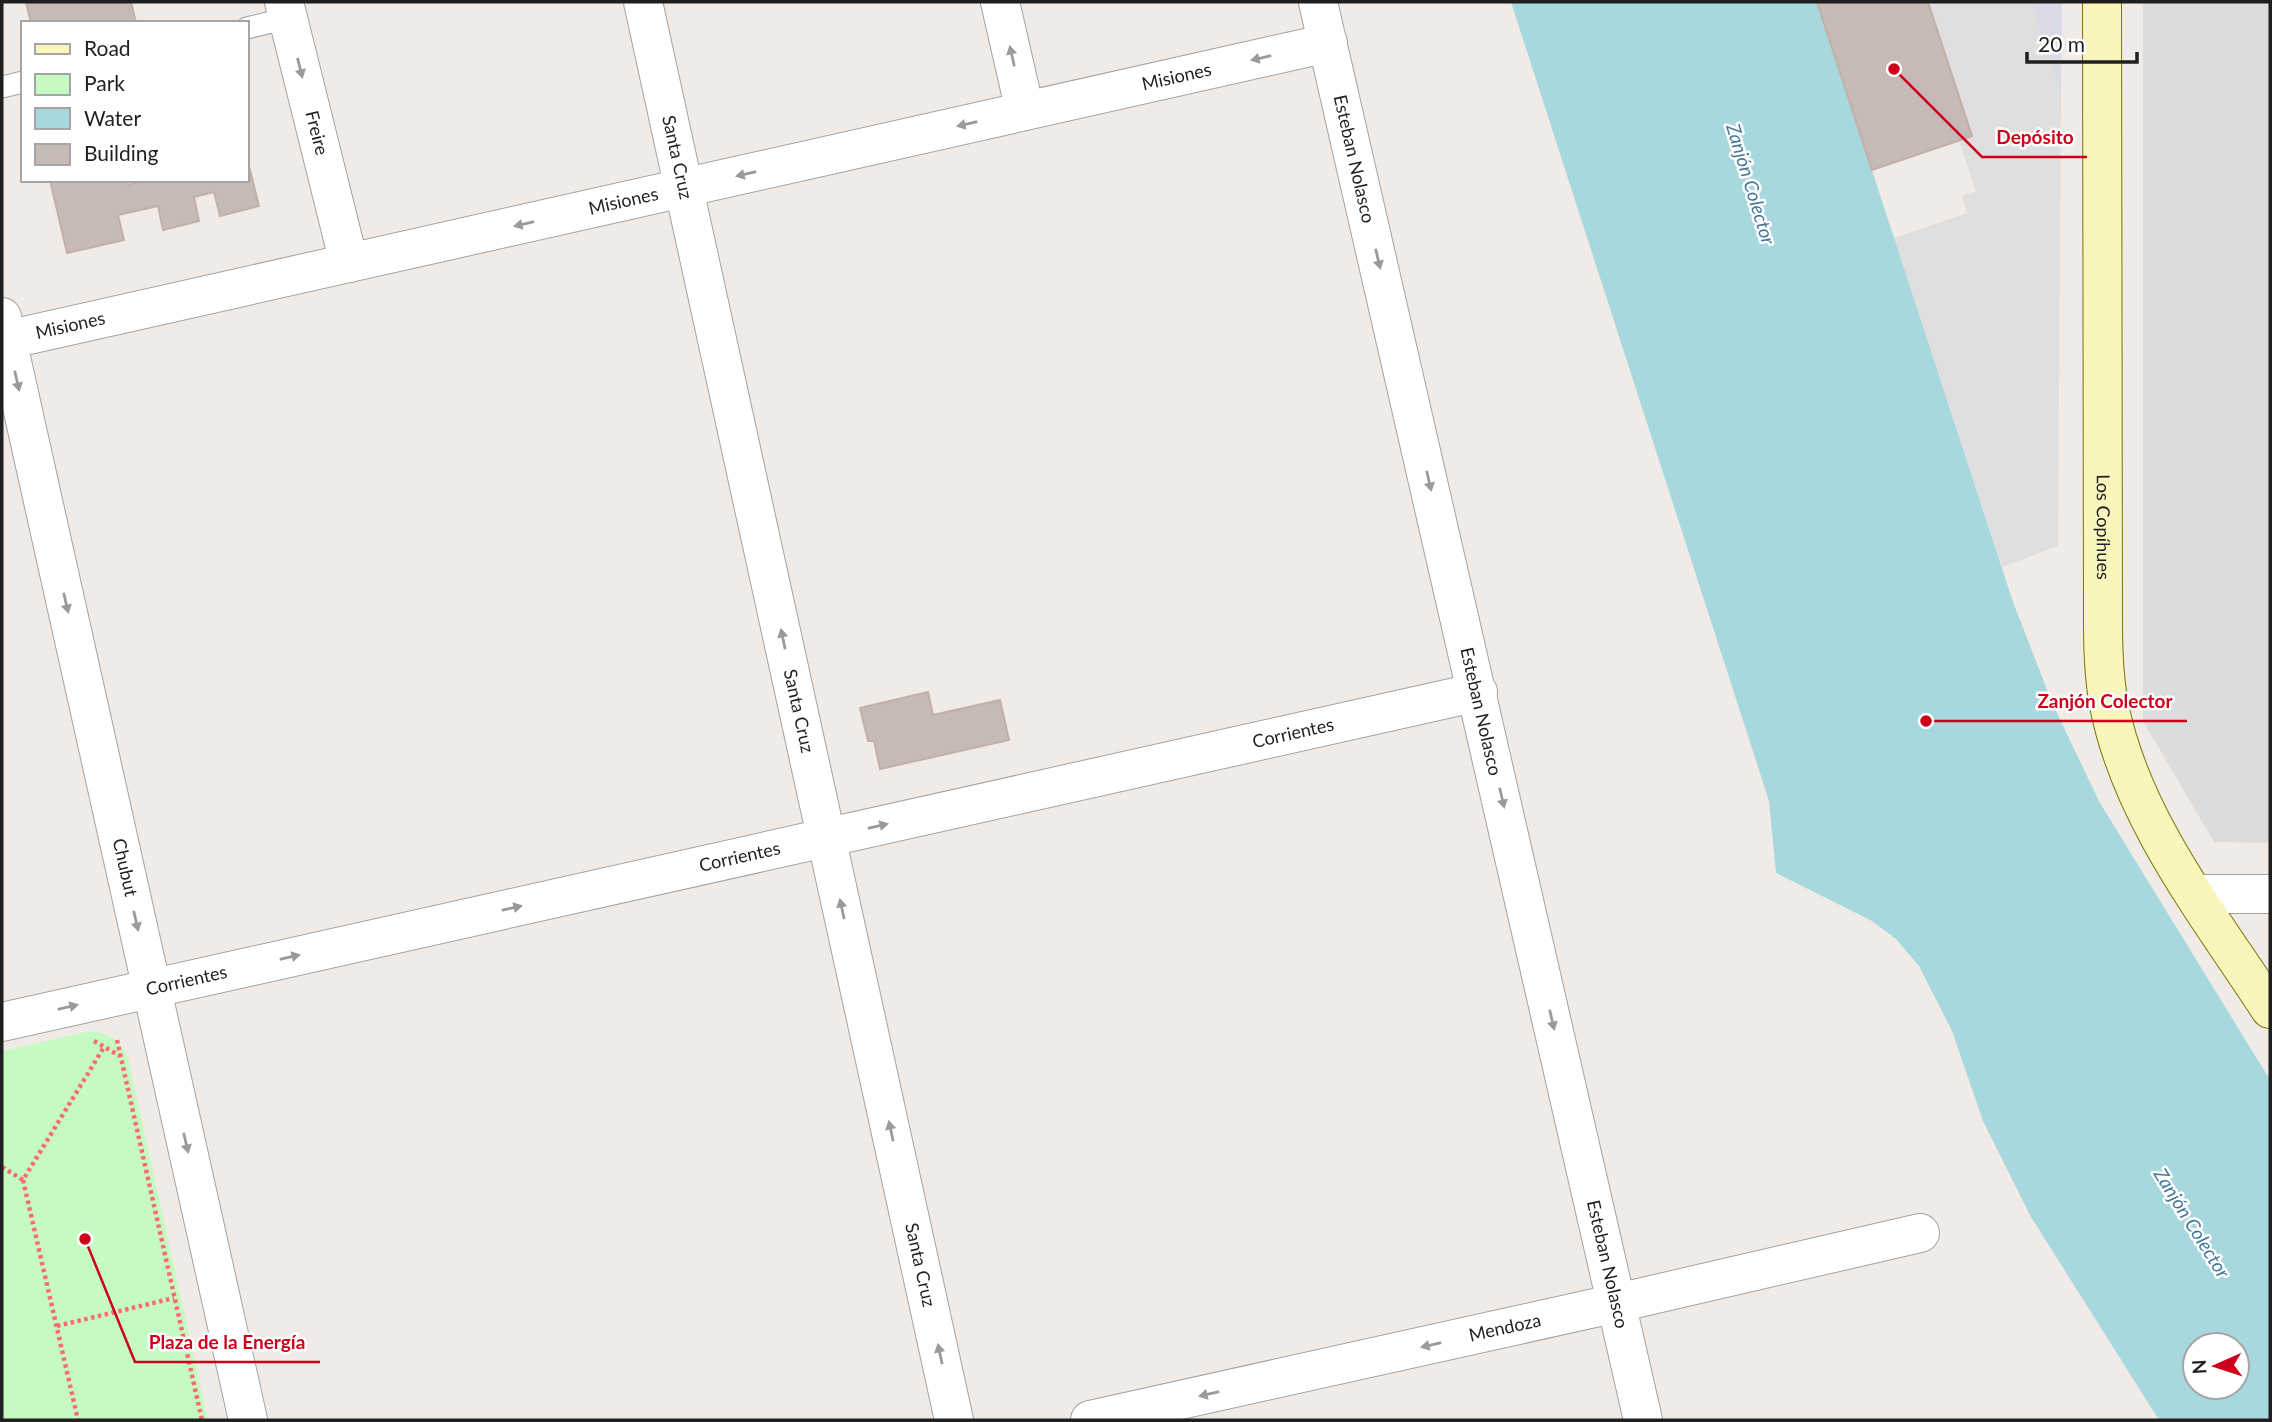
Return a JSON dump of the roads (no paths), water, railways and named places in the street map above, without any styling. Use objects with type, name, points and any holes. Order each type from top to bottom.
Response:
[{"type":"main road","name":"Los Copíhues","points":[[2102,2],[2102,625],[2105,679],[2115,730],[2156,830],[2270,1009]]},
{"type":"street","name":"Santa Cruz","points":[[643,2],[954,1420]]},
{"type":"street","points":[[1000,2],[1025,111]]},
{"type":"street","name":"Esteban Nolasco","points":[[1318,2],[1643,1420]]},
{"type":"street","name":"Freire","points":[[286,10],[349,263]]},
{"type":"street","name":"Misiones","points":[[4,332],[349,263],[1328,43]]},
{"type":"street","name":"Chubut","points":[[4,332],[248,1420]]},
{"type":"street","name":"Corrientes","points":[[2,1022],[1478,692]]},
{"type":"street","points":[[2196,894],[2270,894]]},
{"type":"street","name":"Mendoza","points":[[1090,1420],[1920,1233]]},
{"type":"lane","points":[[248,28],[286,10]]},
{"type":"lane","points":[[2,87],[21,82]]},
{"type":"water","points":[[1511,2],[1817,2],[2013,602],[2053,705],[2100,803],[2270,1080],[2270,1420],[2159,1420],[2031,1217],[1983,1121],[1952,1031],[1919,966],[1896,939],[1872,921],[1776,873],[1769,801]]},
{"type":"place","name":"Depósito","points":[[1894,69]]},
{"type":"place","name":"Zanjón Colector","points":[[1926,721]]},
{"type":"place","name":"Plaza de la Energía","points":[[85,1239]]}]
